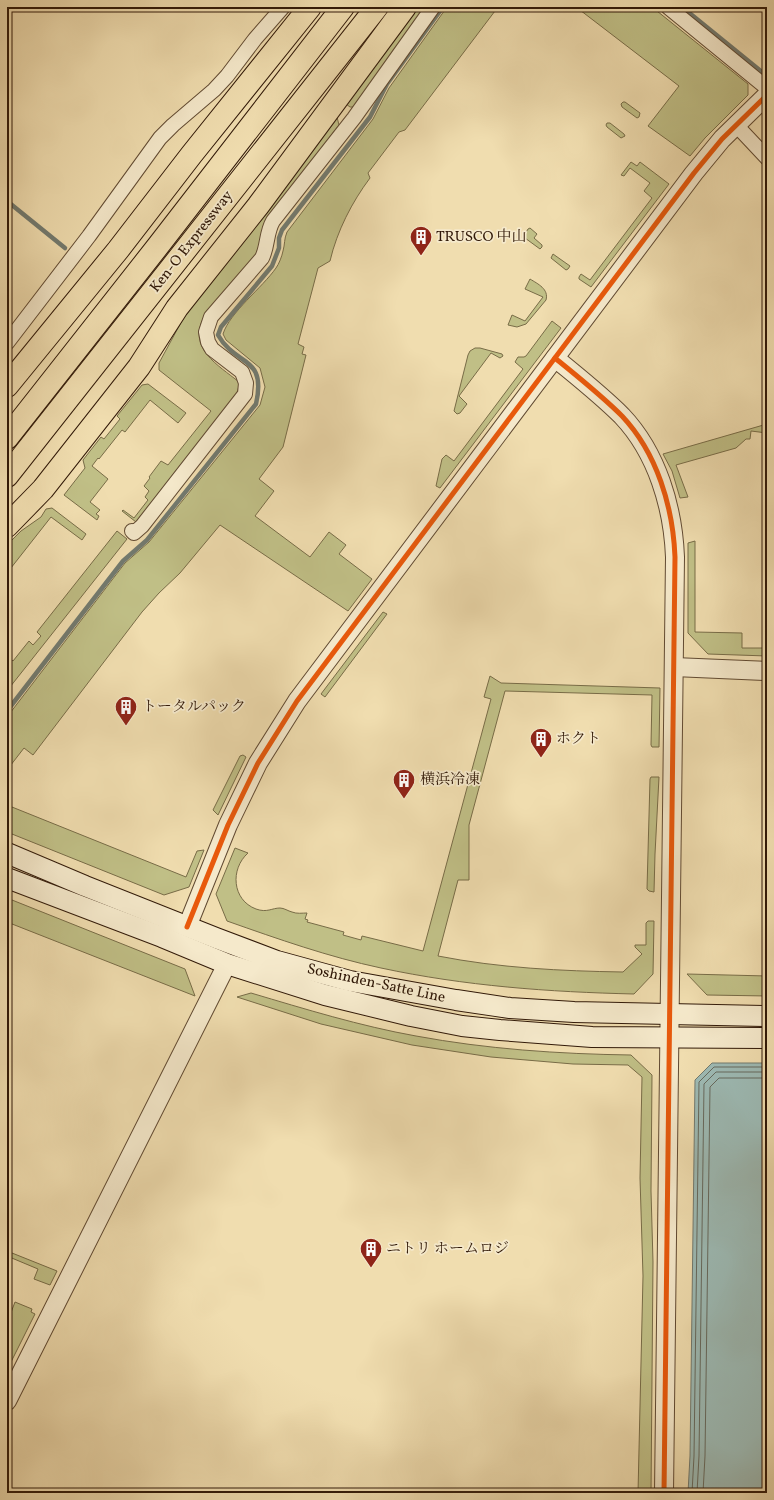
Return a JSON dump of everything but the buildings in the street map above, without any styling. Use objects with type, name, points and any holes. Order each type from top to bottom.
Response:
[{"type":"highway","points":[[7,386],[118,250],[192,154],[310,7]]},
{"type":"highway","name":"Ken-O Expressway","points":[[7,438],[343,7]]},
{"type":"highway","name":"Ken-O Expressway","points":[[7,476],[377,7]]},
{"type":"highway","points":[[7,526],[42,488],[139,367],[178,308],[258,206],[405,7]]},
{"type":"main road","name":"Soshinden-Satte Line","points":[[7,853],[187,927],[277,961],[316,973],[350,981],[406,992],[510,1008],[670,1015],[767,1016]]},
{"type":"main road","name":"Soshinden-Satte Line","points":[[7,878],[162,937],[227,964],[325,995],[411,1016],[462,1026],[592,1037],[767,1038]]},
{"type":"street","points":[[7,343],[89,236],[160,138],[218,85],[283,7]]},
{"type":"street","points":[[132,530],[134,533],[142,526],[245,394],[246,384],[242,372],[212,349],[208,342],[206,332],[211,317],[262,258],[265,252],[269,227],[273,221],[354,118],[433,7]]},
{"type":"street","points":[[668,7],[767,88]]},
{"type":"street","points":[[187,927],[228,825],[258,764],[283,721],[699,167],[736,125],[767,95]]},
{"type":"street","points":[[736,125],[767,158]]},
{"type":"street","points":[[555,358],[623,417],[643,444],[655,467],[665,494],[676,557],[664,1493]]},
{"type":"street","points":[[674,667],[767,671]]},
{"type":"street","points":[[7,1401],[227,964]]},
{"type":"shaded area","points":[[418,7],[429,7],[356,107],[350,107],[346,104]]},
{"type":"shaded area","points":[[447,7],[498,7],[405,130],[399,132],[368,173],[370,178],[346,217],[330,261],[318,268],[298,344],[304,347],[302,354],[306,355],[283,447],[259,479],[274,491],[255,516],[310,557],[329,532],[346,545],[339,554],[372,579],[348,611],[220,525],[180,573],[142,612],[33,755],[24,748],[7,770],[7,717],[125,563],[149,542],[260,405],[265,387],[260,368],[226,340],[223,334],[232,317],[276,268],[282,255],[287,232],[373,119],[389,88]]},
{"type":"shaded area","points":[[576,7],[652,7],[748,84],[748,95],[705,138],[690,156],[648,126],[679,86]]},
{"type":"shaded area","points":[[623,102],[640,113],[639,117],[637,118],[622,107],[621,104]]},
{"type":"shaded area","points":[[337,117],[339,125],[264,224],[255,256],[204,317],[200,328],[199,338],[202,347],[214,362],[239,382],[237,393],[136,522],[122,511],[123,510],[134,518],[148,500],[145,497],[149,491],[144,486],[150,478],[149,477],[161,461],[168,465],[211,411],[159,370],[159,363],[184,317],[194,303]]},
{"type":"shaded area","points":[[607,123],[610,123],[625,136],[621,138],[607,127]]},
{"type":"shaded area","points":[[631,162],[637,166],[640,162],[669,184],[591,287],[579,279],[581,274],[590,280],[652,198],[644,191],[650,183],[630,168],[624,176],[621,175]]},
{"type":"shaded area","points":[[530,228],[537,234],[534,238],[542,245],[540,249],[525,238],[525,234]]},
{"type":"shaded area","points":[[553,254],[570,266],[568,269],[566,270],[551,258]]},
{"type":"shaded area","points":[[530,279],[544,290],[547,296],[546,300],[526,324],[517,327],[508,325],[512,315],[525,321],[543,297],[525,289]]},
{"type":"shaded area","points":[[552,321],[561,328],[440,488],[436,486],[442,459],[446,455],[454,461],[523,369],[515,362],[518,357],[526,356]]},
{"type":"shaded area","points":[[475,348],[502,354],[503,356],[500,358],[491,353],[459,396],[467,404],[460,413],[457,414],[454,411],[468,355],[470,351]]},
{"type":"shaded area","points":[[148,384],[186,413],[178,423],[150,400],[125,432],[122,430],[99,459],[98,458],[92,466],[108,479],[90,502],[100,510],[96,514],[99,516],[97,520],[64,495],[85,468],[83,460],[101,437],[104,439],[120,419],[117,416],[142,385]]},
{"type":"shaded area","points":[[767,424],[767,433],[751,431],[750,439],[746,439],[736,448],[676,465],[688,497],[680,498],[672,471],[663,454]]},
{"type":"shaded area","points":[[52,508],[86,534],[82,540],[51,517],[7,573],[7,545],[21,531],[41,517],[46,509]]},
{"type":"shaded area","points":[[117,531],[127,539],[10,687],[7,685],[7,656],[13,661],[29,641],[33,645],[41,636],[37,632]]},
{"type":"shaded area","points":[[695,541],[695,632],[742,633],[742,648],[767,648],[767,656],[708,654],[688,633],[688,543]]},
{"type":"shaded area","points":[[383,612],[387,614],[325,697],[321,694]]},
{"type":"shaded area","points":[[490,676],[501,683],[660,688],[659,747],[652,747],[651,745],[652,695],[505,691],[469,825],[469,880],[458,880],[438,956],[530,968],[623,972],[642,954],[635,947],[635,945],[646,945],[646,923],[648,921],[654,921],[653,974],[634,994],[539,990],[476,984],[413,974],[362,964],[323,953],[227,921],[216,894],[235,848],[248,853],[238,867],[236,884],[242,899],[248,905],[260,910],[283,908],[290,912],[307,913],[305,919],[308,920],[307,922],[344,932],[343,935],[361,940],[362,936],[423,951],[491,699],[484,697]]},
{"type":"shaded area","points":[[243,755],[246,757],[218,815],[213,810],[240,756]]},
{"type":"shaded area","points":[[651,777],[659,777],[654,892],[647,889]]},
{"type":"shaded area","points":[[7,805],[186,877],[197,851],[204,850],[189,887],[164,895],[7,832]]},
{"type":"shaded area","points":[[7,898],[185,969],[195,996],[7,922]]},
{"type":"shaded area","points":[[687,974],[767,976],[767,996],[707,995]]},
{"type":"shaded area","points":[[251,993],[353,1022],[442,1041],[523,1050],[631,1055],[652,1075],[651,1191],[653,1262],[651,1493],[638,1493],[643,1276],[640,1178],[642,1077],[628,1065],[573,1064],[491,1057],[412,1045],[321,1024],[237,997]]},
{"type":"shaded area","points":[[7,1251],[57,1271],[50,1285],[34,1279],[38,1269],[7,1256]]},
{"type":"shaded area","points":[[15,1302],[32,1309],[31,1312],[35,1314],[7,1370],[7,1323]]},
{"type":"water","points":[[712,1063],[767,1063],[767,1493],[688,1493],[690,1456],[695,1080]]},
{"type":"waterway","points":[[7,711],[123,561],[147,540],[256,404],[258,388],[257,377],[254,369],[225,345],[218,335],[221,327],[272,266],[279,248],[279,238],[282,230],[370,117],[387,84],[443,7]]},
{"type":"waterway","points":[[682,7],[767,76]]},
{"type":"waterway","points":[[7,201],[65,248]]},
{"type":"cycle path","points":[[187,927],[228,825],[258,763],[297,701],[694,173],[722,139],[767,95]]},
{"type":"cycle path","points":[[555,358],[598,393],[622,416],[645,447],[654,464],[667,500],[674,538],[664,1493]]},
{"type":"place","name":"TRUSCO 中山","points":[[421,256]]},
{"type":"place","name":"トータルパック","points":[[126,726]]},
{"type":"place","name":"ホクト","points":[[541,758]]},
{"type":"place","name":"横浜冷凍","points":[[404,800]]},
{"type":"place","name":"ニトリ ホームロジ","points":[[371,1268]]}]
